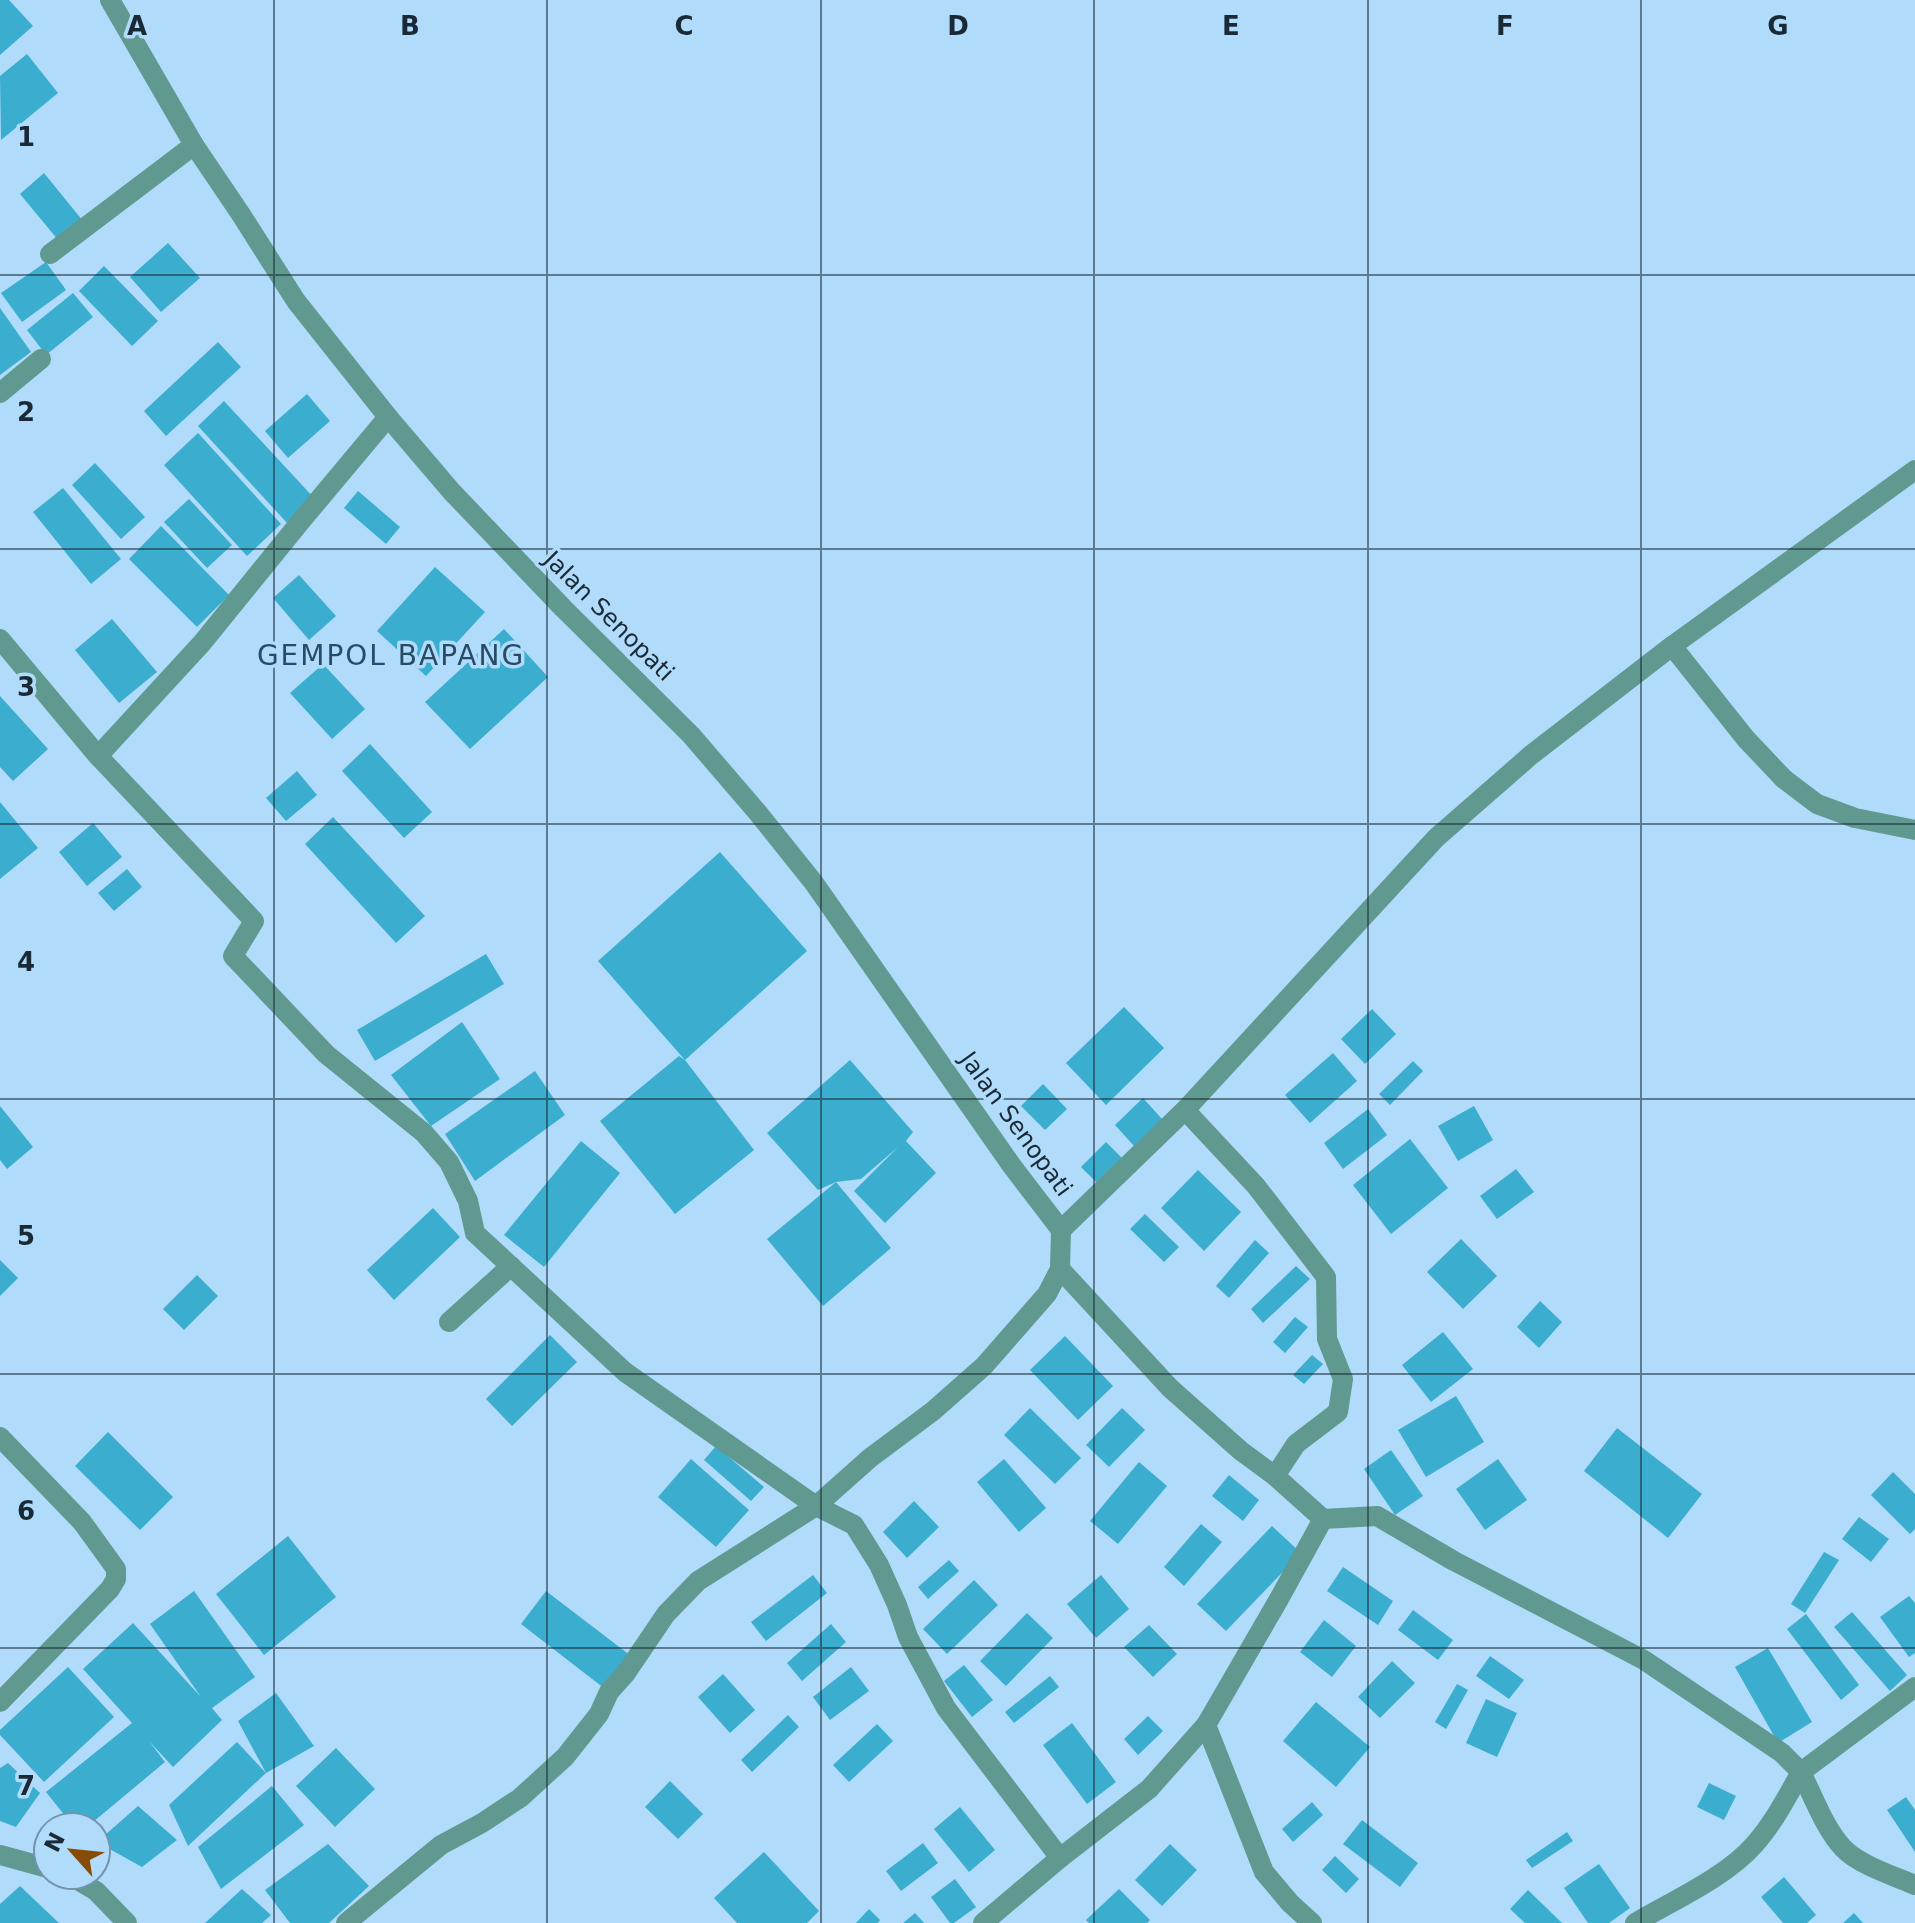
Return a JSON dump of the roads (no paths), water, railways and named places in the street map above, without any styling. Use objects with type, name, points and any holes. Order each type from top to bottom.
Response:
[{"type":"street","name":"Jalan Senopati","points":[[110,0],[194,145],[296,301],[388,417],[452,492],[691,735],[814,883],[1012,1166],[1061,1230],[1060,1269]]},
{"type":"street","points":[[50,254],[194,145]]},
{"type":"street","points":[[0,393],[41,359]]},
{"type":"street","points":[[98,756],[202,643],[388,417]]},
{"type":"street","points":[[1061,1230],[1185,1110],[1436,838],[1531,755],[1672,646],[1915,470]]},
{"type":"street","points":[[2,645],[98,756],[254,921],[233,956],[326,1054],[424,1133],[449,1162],[468,1201],[475,1233],[625,1372],[816,1506],[854,1525],[879,1565],[908,1637],[946,1708],[1060,1858]]},
{"type":"street","points":[[1672,646],[1746,739],[1784,779],[1817,804],[1855,818],[1915,830]]},
{"type":"street","points":[[1185,1110],[1256,1186],[1326,1277],[1327,1339],[1343,1379],[1338,1412],[1296,1444],[1275,1476]]},
{"type":"street","points":[[449,1322],[511,1266]]},
{"type":"street","points":[[346,1923],[441,1845],[520,1798],[565,1757],[599,1714],[609,1692],[626,1673],[666,1614],[698,1581],[816,1506],[870,1458],[933,1411],[984,1366],[1047,1294],[1060,1269],[1170,1388],[1323,1519],[1377,1516],[1454,1561],[1644,1660],[1782,1753],[1801,1772],[1832,1834],[1844,1850],[1915,1885]]},
{"type":"street","points":[[0,1437],[82,1522],[116,1569],[117,1575],[110,1589],[0,1702]]},
{"type":"street","points":[[983,1923],[1149,1789],[1206,1725],[1323,1519]]},
{"type":"street","points":[[1635,1923],[1729,1868],[1754,1845],[1801,1772],[1915,1687]]},
{"type":"street","points":[[1206,1725],[1264,1872],[1312,1923]]},
{"type":"street","points":[[0,1855],[32,1864]]},
{"type":"street","points":[[96,1891],[127,1923]]},
{"type":"district","name":"GEMPOL BAPANG","points":[[391,655]]}]
